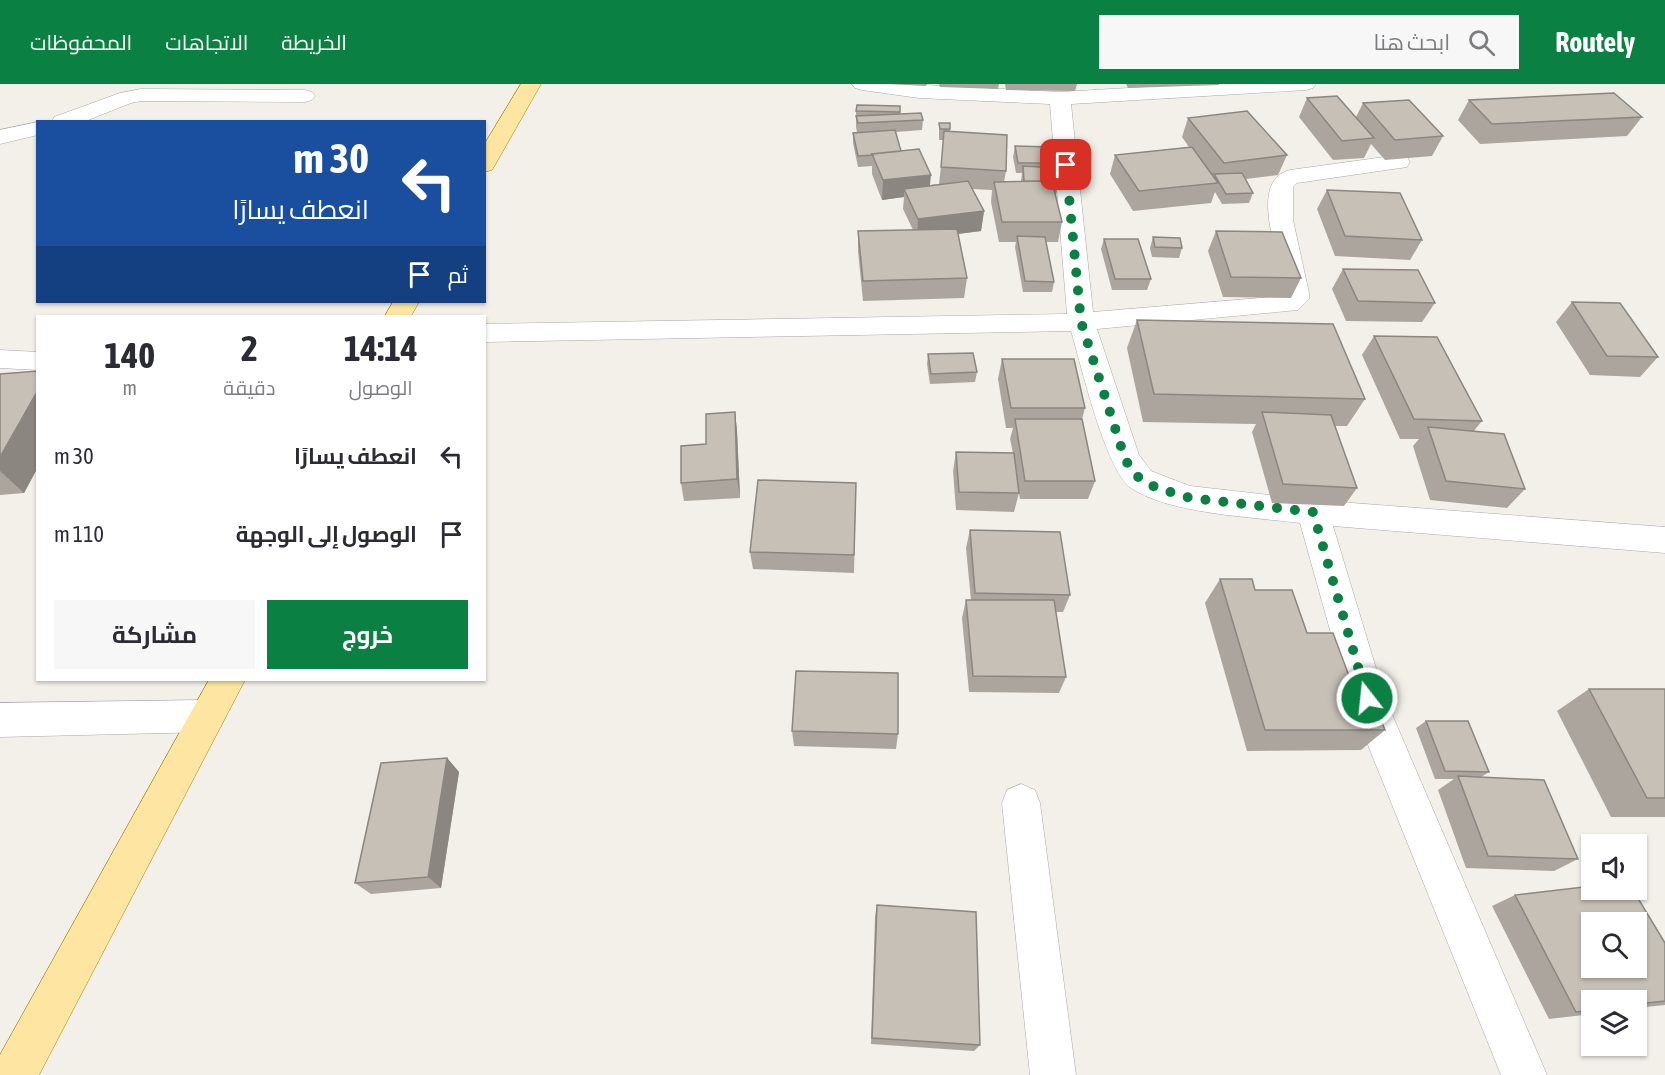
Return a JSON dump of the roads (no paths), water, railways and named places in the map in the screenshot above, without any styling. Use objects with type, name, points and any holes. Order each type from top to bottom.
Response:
[{"type":"main road","points":[[486,162],[531,84]]},
{"type":"main road","points":[[14,1075],[226,681]]},
{"type":"street","points":[[862,84],[919,92],[1060,98],[1306,84]]},
{"type":"street","points":[[67,120],[127,97],[141,95],[305,96]]},
{"type":"street","points":[[1060,98],[1081,322],[1125,459],[1140,479],[1157,488],[1190,498],[1313,512],[1665,540]]},
{"type":"street","points":[[0,137],[36,128]]},
{"type":"street","points":[[486,333],[1081,322],[1289,304],[1296,299],[1296,293],[1281,220],[1281,185],[1290,177],[1399,162]]},
{"type":"street","points":[[0,359],[36,361]]},
{"type":"street","points":[[1313,512],[1367,698],[1524,1075]]},
{"type":"street","points":[[0,720],[207,716]]},
{"type":"street","points":[[1021,803],[1053,1075]]}]
